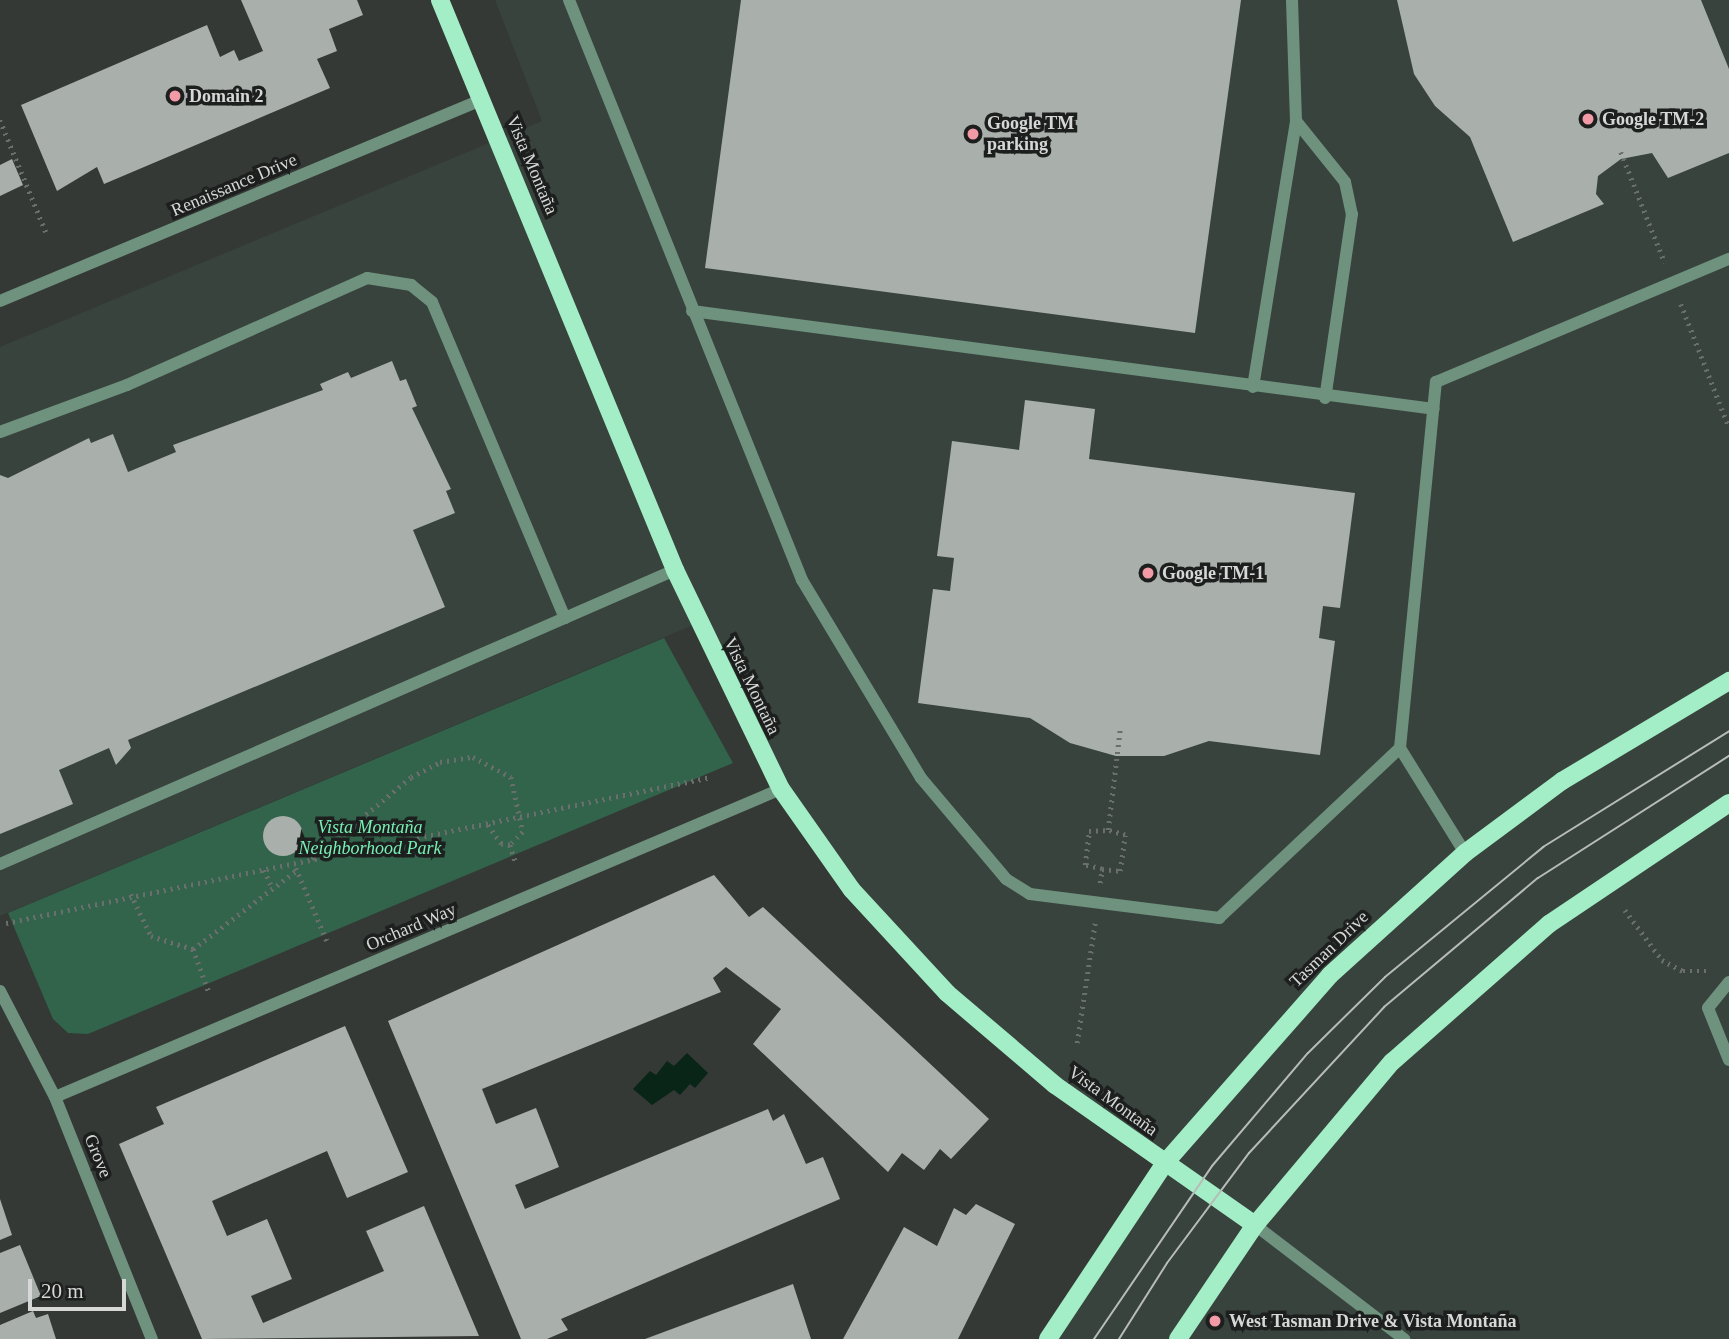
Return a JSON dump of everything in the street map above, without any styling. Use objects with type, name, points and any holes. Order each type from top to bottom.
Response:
[{"type":"main road","name":"Vista Montaña","points":[[440,0],[675,570],[780,789],[852,890],[947,993],[1055,1085],[1255,1225]]},
{"type":"main road","name":"Tasman Drive","points":[[1048,1339],[1165,1163],[1330,975],[1465,853],[1562,781],[1729,681]]},
{"type":"main road","points":[[1178,1339],[1255,1225],[1392,1062],[1466,990],[1621,871],[1729,803]]},
{"type":"street","points":[[569,0],[692,312],[802,580],[921,778],[1006,879],[1030,894],[1219,918],[1400,748]]},
{"type":"street","points":[[1253,387],[1296,121],[1292,0]]},
{"type":"street","name":"Renaissance Drive","points":[[0,301],[481,100]]},
{"type":"street","points":[[1296,121],[1345,182],[1352,214],[1325,398]]},
{"type":"street","points":[[1465,853],[1400,748],[1436,382],[1729,259]]},
{"type":"street","points":[[0,432],[127,385],[367,278],[411,285],[432,302],[565,618]]},
{"type":"street","points":[[692,312],[1325,398],[1434,410]]},
{"type":"street","points":[[0,864],[675,570]]},
{"type":"street","name":"Orchard Way","points":[[55,1097],[780,789]]},
{"type":"street","points":[[1729,982],[1708,1008],[1729,1060]]},
{"type":"street","name":"Grove","points":[[0,991],[55,1097],[152,1339]]},
{"type":"street","points":[[1255,1225],[1404,1339]]},
{"type":"path","points":[[0,120],[46,233]]},
{"type":"path","points":[[193,949],[273,890],[295,867],[311,859],[411,777],[440,762],[473,757],[496,764],[511,777],[523,814],[523,832],[510,845]]},
{"type":"path","points":[[311,859],[485,821],[711,777]]},
{"type":"path","points":[[485,821],[493,840],[510,845]]},
{"type":"path","points":[[1102,869],[1120,871],[1125,835],[1108,831]]},
{"type":"path","points":[[510,845],[516,864]]},
{"type":"path","points":[[6,923],[131,894],[295,867]]},
{"type":"path","points":[[295,867],[327,941]]},
{"type":"path","points":[[264,870],[273,890]]},
{"type":"path","points":[[131,894],[151,936],[193,949]]},
{"type":"path","points":[[1625,910],[1662,960],[1683,971],[1718,968]]},
{"type":"path","points":[[193,949],[209,992]]},
{"type":"shaded area","points":[[495,0],[1729,0],[1729,1339],[1047,1339],[1164,1163],[1036,1069],[871,914],[781,789],[698,623],[0,916],[0,347],[542,121]]},
{"type":"shaded area","points":[[687,1053],[708,1073],[695,1088],[690,1084],[680,1095],[674,1090],[652,1105],[633,1089],[650,1071],[656,1075],[667,1061],[674,1066]]},
{"type":"green space","name":"Vista Montaña Neighborhood Park","points":[[664,638],[733,763],[88,1034],[68,1033],[53,1019],[8,913]]},
{"type":"building","name":"Domain 2","points":[[241,0],[357,0],[363,15],[329,29],[337,51],[317,59],[330,88],[104,184],[97,167],[57,191],[21,105],[207,25],[220,57],[234,50],[239,61],[263,51]]},
{"type":"building","name":"Google TM parking","points":[[741,0],[1241,0],[1195,333],[705,268]]},
{"type":"building","name":"Google TM-2","points":[[1397,0],[1701,0],[1729,69],[1729,153],[1668,178],[1652,153],[1621,159],[1598,176],[1596,194],[1604,204],[1513,242],[1470,137],[1435,106],[1414,74]]},
{"type":"building","points":[[12,159],[23,185],[0,196],[0,165]]},
{"type":"building","points":[[392,361],[400,381],[406,379],[417,406],[412,408],[451,489],[446,491],[455,513],[413,530],[445,607],[128,740],[131,748],[116,765],[109,748],[59,770],[73,804],[0,834],[0,475],[8,478],[89,438],[91,443],[113,434],[128,472],[176,452],[173,445],[323,390],[320,384],[348,372],[351,378]]},
{"type":"building","name":"Google TM-1","points":[[1025,400],[1095,409],[1089,459],[1355,493],[1340,608],[1323,606],[1319,638],[1335,641],[1320,755],[1209,741],[1164,756],[1116,756],[1070,743],[1030,718],[918,703],[933,589],[950,591],[954,558],[937,556],[952,441],[1019,450]]},
{"type":"building","points":[[283,816],[291,817],[297,822],[302,828],[302,844],[297,850],[291,855],[283,856],[275,855],[269,850],[264,844],[263,836],[264,828],[269,822],[275,817]]},
{"type":"building","points":[[714,875],[749,917],[763,907],[989,1119],[951,1159],[940,1149],[924,1170],[902,1153],[888,1172],[753,1044],[781,1009],[726,967],[713,978],[721,992],[482,1089],[496,1124],[536,1108],[559,1167],[515,1185],[525,1209],[768,1109],[773,1121],[784,1114],[806,1164],[823,1157],[840,1199],[561,1319],[568,1330],[547,1339],[521,1339],[388,1021]]},
{"type":"building","points":[[345,1026],[408,1172],[347,1198],[327,1151],[212,1201],[227,1236],[267,1219],[292,1279],[251,1296],[263,1323],[384,1271],[366,1231],[424,1206],[479,1336],[202,1339],[119,1144],[164,1124],[156,1107]]},
{"type":"building","points":[[0,1199],[12,1235],[0,1240]]},
{"type":"building","points":[[976,1204],[1015,1224],[958,1339],[843,1339],[904,1227],[937,1246],[954,1208],[966,1215]]},
{"type":"building","points":[[20,1245],[41,1296],[0,1313],[0,1253]]},
{"type":"building","points":[[793,1284],[811,1339],[645,1339]]},
{"type":"building","points":[[33,1311],[36,1318],[48,1314],[56,1339],[0,1339],[0,1325]]},
{"type":"tram line","points":[[1094,1339],[1212,1166],[1308,1053],[1385,977],[1543,847],[1729,731]]},
{"type":"tram line","points":[[1119,1339],[1167,1263],[1249,1153],[1384,1007],[1538,878],[1729,756]]},
{"type":"place","name":"Domain 2","points":[[175,96]]},
{"type":"place","name":"Google TM-2","points":[[1588,119]]},
{"type":"place","name":"Google TM parking","points":[[973,134]]},
{"type":"place","name":"Google TM-1","points":[[1148,573]]},
{"type":"place","name":"West Tasman Drive & Vista Montaña","points":[[1215,1321]]}]
